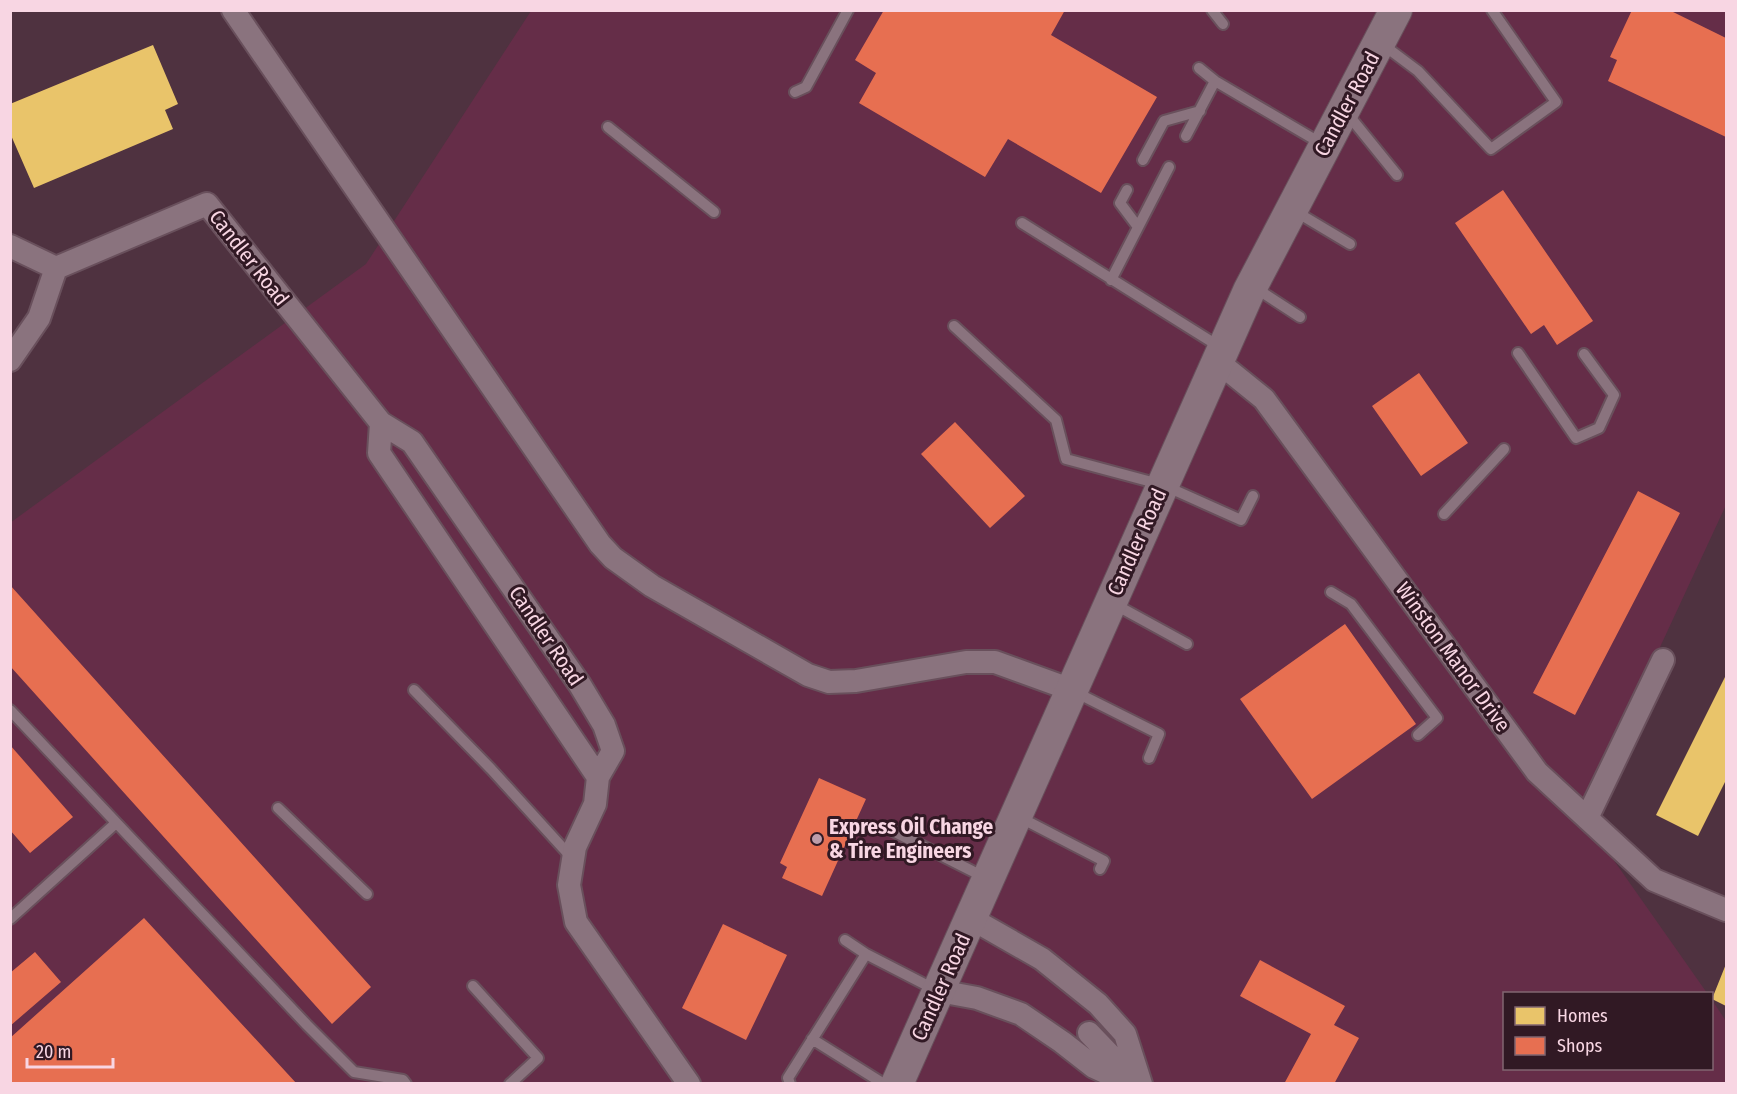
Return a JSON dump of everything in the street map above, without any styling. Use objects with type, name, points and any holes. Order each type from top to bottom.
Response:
[{"type":"main road","name":"Candler Road","points":[[897,1083],[972,919],[1252,285],[1396,10]]},
{"type":"street","points":[[233,10],[600,544],[613,558],[652,586],[808,675],[829,682],[856,681],[966,662],[995,662],[1072,690]]},
{"type":"street","name":"Candler Road","points":[[56,268],[207,204],[381,423],[412,442],[580,685],[604,725],[613,751],[598,777],[595,804],[573,859],[569,885],[576,922],[689,1083]]},
{"type":"street","points":[[10,246],[56,268],[39,318],[10,360]]},
{"type":"street","name":"Winston Manor Drive","points":[[1220,355],[1264,399],[1537,772],[1654,880],[1726,910]]},
{"type":"street","name":"Candler Road","points":[[381,423],[380,453],[598,777]]},
{"type":"street","points":[[1587,818],[1663,660]]},
{"type":"street","points":[[972,919],[1042,959],[1098,1004],[1125,1034],[1140,1083]]},
{"type":"street","points":[[939,992],[977,998],[1021,1014],[1094,1067],[1131,1083]]},
{"type":"street","points":[[1089,1033],[1098,1004]]},
{"type":"street","points":[[1062,1042],[1089,1033]]},
{"type":"street","points":[[1089,1033],[1140,1083]]},
{"type":"lane","points":[[795,92],[806,87],[848,10]]},
{"type":"lane","points":[[1212,10],[1223,24]]},
{"type":"lane","points":[[1380,42],[1418,71],[1491,149],[1556,102],[1492,10]]},
{"type":"lane","points":[[1199,68],[1215,81],[1325,146]]},
{"type":"lane","points":[[1186,136],[1215,81]]},
{"type":"lane","points":[[1344,110],[1397,175]]},
{"type":"lane","points":[[1143,160],[1164,121],[1200,111]]},
{"type":"lane","points":[[608,127],[714,212]]},
{"type":"lane","points":[[1111,280],[1169,167]]},
{"type":"lane","points":[[1127,190],[1120,203],[1138,227]]},
{"type":"lane","points":[[1292,210],[1350,244]]},
{"type":"lane","points":[[1022,223],[1111,280],[1220,355]]},
{"type":"lane","points":[[1252,285],[1300,317]]},
{"type":"lane","points":[[954,326],[1056,420],[1066,459],[1163,485],[1241,520],[1253,496]]},
{"type":"lane","points":[[1518,353],[1576,438],[1599,428],[1614,395],[1584,354]]},
{"type":"lane","points":[[1444,514],[1504,449]]},
{"type":"lane","points":[[1331,592],[1351,604],[1437,718],[1418,735]]},
{"type":"lane","points":[[1111,602],[1187,644]]},
{"type":"lane","points":[[414,690],[491,769],[573,859]]},
{"type":"lane","points":[[1072,690],[1159,734],[1149,758]]},
{"type":"lane","points":[[10,710],[354,1072],[402,1080],[406,1083]]},
{"type":"lane","points":[[278,808],[367,894]]},
{"type":"lane","points":[[1017,816],[1104,861],[1100,869]]},
{"type":"lane","points":[[10,919],[117,823]]},
{"type":"lane","points":[[891,830],[989,880]]},
{"type":"lane","points":[[845,940],[866,954],[939,992]]},
{"type":"lane","points":[[790,1083],[788,1078],[866,954]]},
{"type":"lane","points":[[473,986],[538,1058],[510,1083]]},
{"type":"lane","points":[[812,1039],[884,1083]]},
{"type":"shaded area","points":[[531,11],[1726,11],[1726,505],[1582,815],[1706,992],[1503,992],[1503,1070],[1713,1070],[1713,1002],[1726,1021],[1726,1083],[11,1083],[10,523],[366,264]]},
{"type":"building: Homes","points":[[153,45],[178,104],[165,110],[173,129],[34,188],[10,133],[10,104]]},
{"type":"building: Homes","points":[[1726,675],[1726,780],[1698,836],[1656,815]]},
{"type":"building: Homes","points":[[1726,964],[1726,1006],[1713,1000]]},
{"type":"building: Shops","points":[[884,10],[1065,10],[1051,35],[1157,97],[1101,193],[1008,139],[985,177],[859,103],[876,73],[855,60]]},
{"type":"building: Shops","points":[[1632,10],[1669,10],[1726,38],[1726,137],[1608,81],[1617,60],[1610,57]]},
{"type":"building: Shops","points":[[1503,190],[1593,321],[1557,345],[1544,325],[1531,334],[1455,223]]},
{"type":"building: Shops","points":[[1419,373],[1468,443],[1421,476],[1372,406]]},
{"type":"building: Shops","points":[[955,422],[1025,496],[990,528],[921,454]]},
{"type":"building: Shops","points":[[1638,491],[1680,513],[1575,715],[1533,693]]},
{"type":"building: Shops","points":[[10,585],[371,987],[332,1024],[10,666]]},
{"type":"building: Shops","points":[[1345,624],[1416,724],[1312,799],[1240,699]]},
{"type":"building: Shops","points":[[10,745],[73,817],[30,853],[10,830]]},
{"type":"building: Shops","points":[[819,778],[866,799],[822,896],[782,878],[787,867],[780,863]]},
{"type":"building: Shops","points":[[144,918],[297,1084],[10,1084],[10,1038]]},
{"type":"building: Shops","points":[[723,924],[787,955],[746,1040],[682,1008]]},
{"type":"building: Shops","points":[[35,952],[61,982],[10,1026],[10,973]]},
{"type":"building: Shops","points":[[1260,960],[1345,1006],[1334,1025],[1359,1038],[1334,1084],[1284,1084],[1311,1034],[1240,996]]},
{"type":"place","name":"Express Oil Change & Tire Engineers","points":[[817,839]]}]
